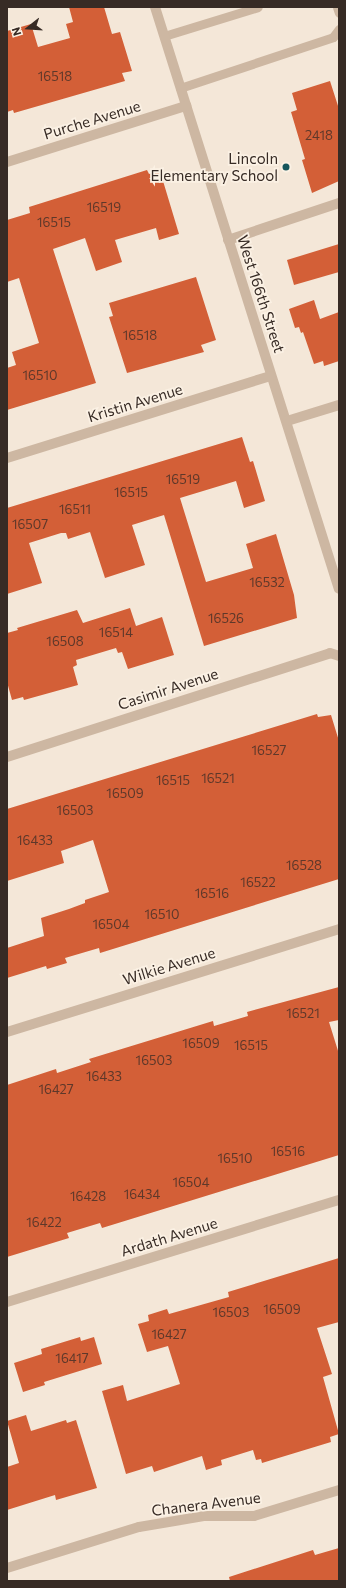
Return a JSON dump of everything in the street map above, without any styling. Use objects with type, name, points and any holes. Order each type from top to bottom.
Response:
[{"type":"street","name":"West 166th Street","points":[[155,7],[271,376],[287,421],[339,590]]},
{"type":"street","name":"Purche Avenue","points":[[7,162],[186,106]]},
{"type":"street","points":[[228,240],[339,202]]},
{"type":"street","name":"Kristin Avenue","points":[[7,458],[271,376]]},
{"type":"street","points":[[287,421],[339,406]]},
{"type":"street","name":"Casimir Avenue","points":[[7,757],[330,653],[339,656]]},
{"type":"street","name":"Wilkie Avenue","points":[[7,1032],[339,929]]},
{"type":"street","name":"Ardath Avenue","points":[[7,1302],[339,1200]]},
{"type":"street","name":"Chanera Avenue","points":[[7,1568],[139,1527],[205,1516],[254,1516],[339,1490]]},
{"type":"lane","points":[[164,36],[258,7]]},
{"type":"lane","points":[[337,7],[339,13]]},
{"type":"lane","points":[[180,88],[333,37],[339,29]]},
{"type":"building","points":[[69,7],[104,7],[112,34],[120,32],[132,71],[122,73],[125,81],[14,113],[13,110],[7,112],[7,31],[31,24],[38,47],[70,38],[66,24],[73,22]]},
{"type":"building","points":[[330,81],[339,109],[339,181],[312,193],[302,160],[305,159],[291,112],[297,110],[292,93]]},
{"type":"building","points":[[147,170],[149,174],[160,171],[179,234],[159,240],[156,228],[115,240],[122,262],[96,271],[85,238],[53,249],[96,383],[7,410],[7,368],[16,365],[12,352],[39,343],[19,278],[7,282],[7,220],[30,213],[29,207]]},
{"type":"building","points":[[339,244],[339,272],[294,285],[287,260]]},
{"type":"building","points":[[196,277],[216,340],[201,345],[204,352],[127,373],[109,317],[113,316],[109,303]]},
{"type":"building","points":[[314,300],[320,319],[339,312],[339,361],[324,366],[323,361],[314,364],[303,332],[301,333],[299,327],[295,328],[289,309]]},
{"type":"building","points":[[242,437],[250,462],[253,461],[265,501],[244,508],[236,481],[180,498],[206,582],[253,568],[246,544],[276,534],[294,595],[297,618],[204,646],[164,515],[132,525],[145,565],[105,578],[90,532],[68,539],[66,533],[61,533],[29,543],[42,583],[7,594],[7,508]]},
{"type":"building","points":[[130,608],[136,626],[162,617],[174,655],[128,669],[122,652],[118,653],[116,648],[76,660],[77,665],[73,667],[78,685],[24,700],[23,697],[12,700],[7,682],[7,633],[18,630],[17,628],[77,610],[83,623]]},
{"type":"building","points":[[317,714],[318,717],[331,715],[339,741],[339,879],[100,953],[99,948],[65,958],[67,963],[47,969],[46,966],[7,978],[7,948],[44,936],[41,918],[85,903],[85,900],[109,892],[93,840],[61,851],[64,863],[7,881],[7,809]]},
{"type":"building","points":[[339,987],[339,1020],[329,1022],[339,1054],[339,1155],[102,1228],[100,1223],[67,1233],[69,1238],[7,1257],[7,1085],[56,1069],[57,1073],[91,1062],[89,1059],[213,1021],[214,1026],[248,1016],[247,1012]]},
{"type":"building","points":[[339,1258],[339,1322],[317,1328],[332,1374],[323,1377],[339,1434],[330,1437],[331,1442],[262,1463],[261,1459],[256,1460],[253,1450],[221,1460],[222,1465],[206,1470],[202,1456],[154,1472],[152,1466],[126,1474],[102,1391],[123,1385],[127,1401],[180,1384],[168,1346],[147,1352],[138,1324],[149,1321],[148,1315],[167,1309],[169,1314],[229,1297],[228,1292]]},
{"type":"building","points":[[80,1337],[81,1341],[94,1337],[102,1364],[44,1382],[45,1385],[23,1392],[14,1363],[42,1354],[41,1349]]},
{"type":"building","points":[[26,1415],[31,1431],[66,1420],[67,1423],[76,1420],[97,1488],[56,1500],[55,1495],[7,1510],[7,1467],[19,1463],[7,1421]]},
{"type":"building","points":[[339,1548],[339,1581],[230,1581],[229,1577],[313,1550],[315,1555]]},
{"type":"place","name":"Lincoln Elementary School","points":[[286,167]]}]
